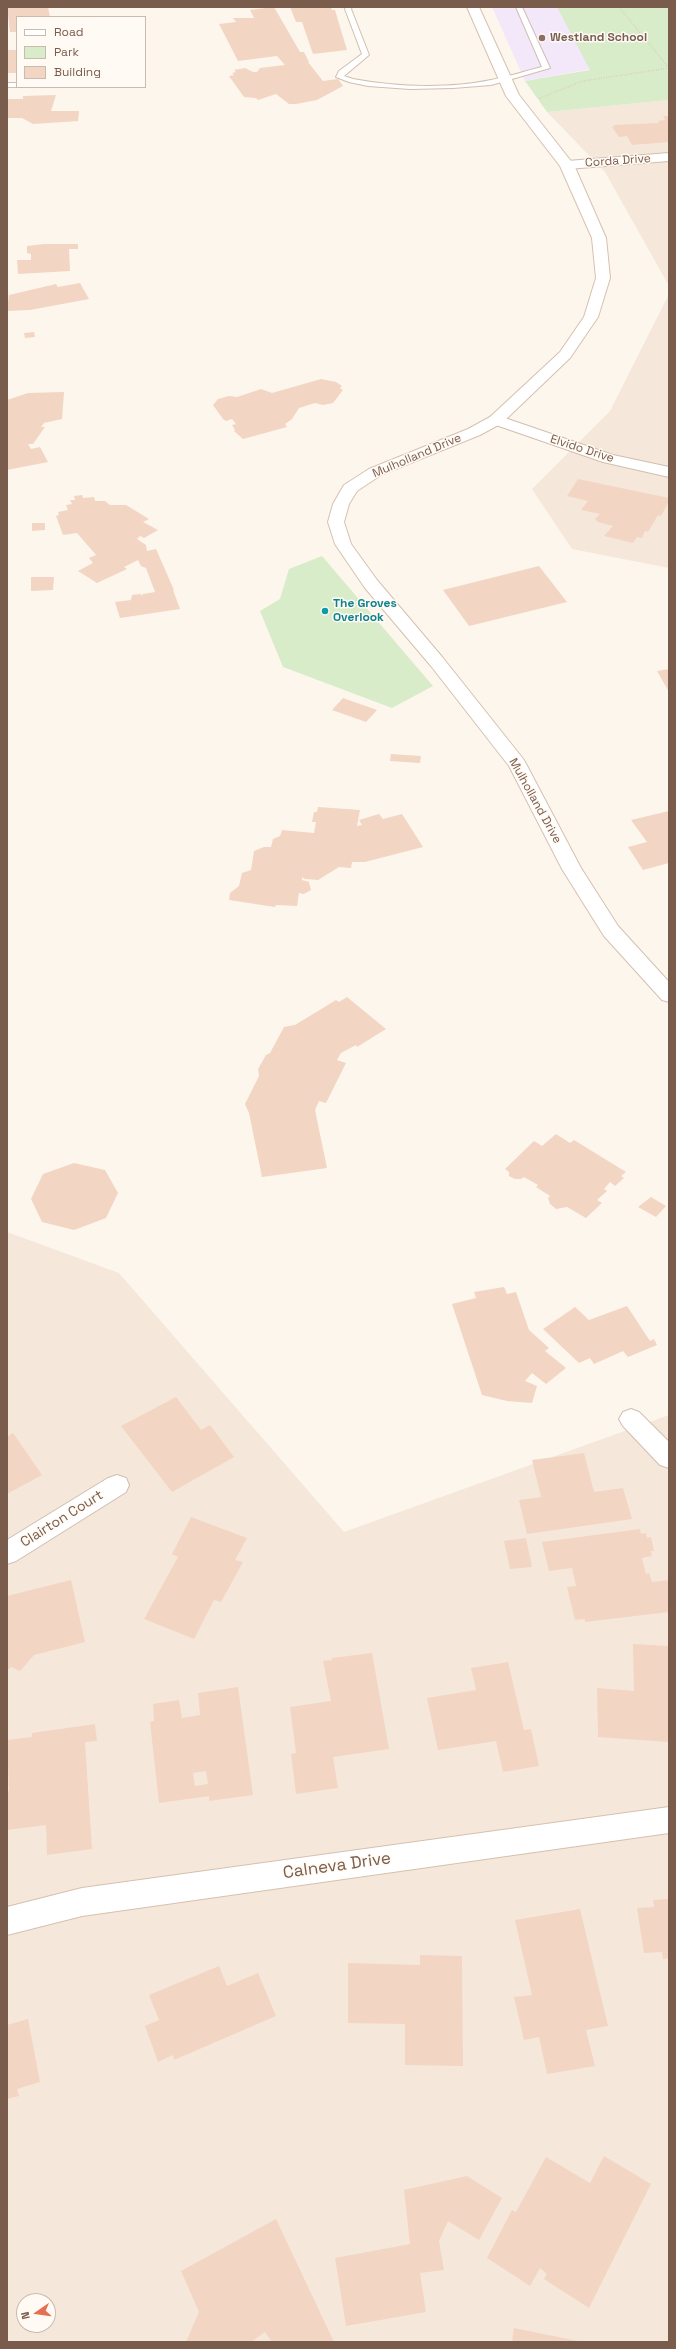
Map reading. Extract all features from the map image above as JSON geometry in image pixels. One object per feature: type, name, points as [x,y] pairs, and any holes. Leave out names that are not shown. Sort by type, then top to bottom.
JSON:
[{"type":"main road","name":"Mulholland Drive","points":[[474,7],[506,78],[512,96],[567,165],[599,238],[603,278],[591,318],[565,355],[496,420],[474,432],[375,472],[350,488],[340,504],[336,522],[343,544],[371,584],[437,662],[517,764],[572,869],[611,931],[669,995]]},
{"type":"main road","name":"Corda Drive","points":[[567,165],[669,158]]},
{"type":"main road","name":"Elvido Drive","points":[[496,420],[609,460],[669,472]]},
{"type":"main road","points":[[631,1418],[669,1458]]},
{"type":"main road","name":"Clairton Court","points":[[7,1553],[117,1485]]},
{"type":"main road","name":"Calneva Drive","points":[[7,1921],[82,1902],[669,1820]]},
{"type":"lane","points":[[349,7],[348,9],[366,55],[342,73],[340,77],[356,84],[380,86],[483,84],[546,68],[519,7]]},
{"type":"path","points":[[619,7],[668,68]]},
{"type":"path","points":[[521,108],[583,81],[668,68]]},
{"type":"shaded area","name":"Westland School","points":[[492,7],[561,7],[597,68],[525,81]]},
{"type":"shaded area","points":[[669,100],[669,286],[605,172],[547,112]]},
{"type":"shaded area","points":[[669,294],[669,568],[572,549],[532,489],[610,411]]},
{"type":"shaded area","points":[[7,1232],[119,1273],[344,1532],[669,1415],[669,2342],[7,2342]]},
{"type":"green space","points":[[557,7],[669,7],[669,100],[547,112],[525,81],[590,70]]},
{"type":"green space","points":[[322,556],[433,686],[392,708],[283,667],[260,611],[280,599],[289,569]]},
{"type":"building","points":[[7,7],[48,7],[50,16],[16,16],[16,32],[10,32]]},
{"type":"building","points":[[274,7],[300,52],[304,52],[308,62],[323,81],[338,79],[343,86],[317,100],[296,104],[289,104],[276,94],[258,100],[256,98],[244,97],[229,76],[234,75],[232,73],[236,72],[234,70],[245,68],[253,72],[257,72],[260,68],[285,65],[277,56],[238,61],[219,24],[236,22],[233,18],[254,18],[250,10]]},
{"type":"building","points":[[290,7],[331,7],[332,10],[335,10],[347,50],[313,54],[302,22],[296,22]]},
{"type":"building","points":[[7,50],[16,50],[16,73],[7,73]]},
{"type":"building","points":[[56,95],[51,111],[79,111],[78,121],[33,124],[22,118],[7,118],[7,99],[23,99],[23,96]]},
{"type":"building","points":[[663,116],[669,116],[669,142],[632,145],[627,136],[619,137],[612,127],[614,127],[613,125],[659,123],[658,121],[665,120]]},
{"type":"building","points":[[44,244],[78,244],[78,249],[69,249],[70,271],[18,274],[17,260],[31,260],[31,254],[27,253],[27,246]]},
{"type":"building","points":[[80,283],[89,299],[30,310],[7,311],[9,295],[56,284],[58,287]]},
{"type":"building","points":[[34,332],[35,337],[25,338],[24,333]]},
{"type":"building","points":[[321,379],[336,382],[342,386],[340,388],[343,390],[333,403],[323,405],[315,403],[299,408],[292,419],[285,424],[287,427],[243,439],[234,431],[235,430],[232,425],[236,424],[232,419],[226,421],[223,419],[213,405],[218,399],[229,396],[237,397],[261,389],[272,393]]},
{"type":"building","points":[[64,392],[62,419],[44,423],[41,427],[45,427],[33,444],[28,444],[31,449],[40,447],[48,462],[7,470],[7,400],[28,393]]},
{"type":"building","points":[[578,479],[669,498],[669,501],[661,516],[658,515],[648,532],[645,531],[642,538],[637,537],[633,543],[604,536],[613,526],[598,522],[595,519],[600,514],[581,510],[588,501],[567,496]]},
{"type":"building","points":[[82,495],[83,498],[94,497],[95,501],[105,501],[110,505],[126,505],[149,519],[143,522],[158,530],[144,538],[140,536],[137,539],[146,545],[147,551],[156,549],[174,590],[180,609],[120,618],[115,602],[131,600],[132,595],[141,594],[142,596],[143,594],[155,592],[146,568],[141,566],[138,560],[124,567],[127,569],[97,583],[78,571],[93,563],[89,558],[96,555],[77,533],[63,535],[56,516],[59,515],[58,512],[68,510],[66,505],[72,504],[70,500],[75,500],[74,496]]},
{"type":"building","points":[[32,523],[45,523],[45,530],[32,531]]},
{"type":"building","points":[[539,566],[567,602],[469,626],[443,590]]},
{"type":"building","points":[[31,577],[54,577],[53,590],[31,591]]},
{"type":"building","points":[[669,669],[669,692],[657,671]]},
{"type":"building","points":[[343,698],[377,710],[366,722],[332,710]]},
{"type":"building","points":[[391,754],[421,756],[420,763],[390,761]]},
{"type":"building","points":[[318,807],[360,810],[357,826],[362,825],[359,820],[379,814],[383,819],[402,814],[423,847],[365,862],[352,862],[351,868],[339,867],[318,880],[305,879],[302,877],[302,880],[309,882],[311,890],[304,894],[299,893],[297,906],[276,905],[275,907],[229,900],[230,893],[239,886],[242,873],[251,870],[254,851],[264,847],[271,847],[273,839],[280,836],[282,830],[314,833],[316,822],[312,822],[314,812],[317,812]]},
{"type":"building","points":[[669,811],[669,863],[643,870],[628,847],[647,842],[631,820]]},
{"type":"building","points":[[347,997],[386,1029],[357,1047],[356,1045],[341,1053],[337,1060],[346,1063],[326,1103],[319,1101],[315,1110],[327,1168],[262,1177],[249,1113],[245,1104],[259,1076],[258,1069],[266,1055],[270,1053],[284,1027],[295,1025],[336,1000],[339,1002]]},
{"type":"building","points":[[556,1134],[570,1143],[574,1140],[626,1172],[621,1176],[624,1178],[615,1186],[610,1182],[604,1189],[607,1191],[597,1200],[602,1203],[586,1218],[567,1207],[556,1209],[550,1204],[548,1198],[550,1196],[536,1187],[538,1185],[524,1177],[521,1179],[515,1179],[509,1176],[509,1172],[505,1169],[534,1141],[542,1146]]},
{"type":"building","points":[[74,1163],[105,1170],[118,1193],[106,1218],[74,1230],[42,1222],[31,1199],[43,1174]]},
{"type":"building","points":[[651,1197],[666,1206],[656,1217],[638,1207]]},
{"type":"building","points":[[504,1287],[507,1294],[516,1292],[529,1330],[549,1348],[545,1351],[566,1368],[546,1384],[532,1373],[525,1381],[537,1386],[532,1403],[507,1401],[482,1395],[452,1304],[476,1298],[474,1292]]},
{"type":"building","points":[[627,1306],[650,1341],[654,1339],[657,1345],[628,1357],[623,1351],[594,1364],[590,1358],[579,1363],[543,1329],[575,1307],[589,1320]]},
{"type":"building","points":[[176,1397],[201,1430],[210,1425],[234,1457],[172,1492],[121,1426]]},
{"type":"building","points":[[13,1433],[42,1475],[7,1494],[7,1437]]},
{"type":"building","points":[[584,1453],[594,1492],[623,1488],[632,1519],[527,1534],[519,1500],[541,1497],[532,1460]]},
{"type":"building","points":[[191,1517],[247,1538],[235,1560],[243,1562],[221,1602],[214,1600],[194,1639],[144,1619],[178,1557],[172,1554]]},
{"type":"building","points":[[640,1529],[641,1534],[646,1533],[647,1538],[651,1537],[654,1551],[651,1551],[652,1556],[642,1558],[646,1574],[649,1573],[652,1582],[669,1580],[669,1612],[585,1622],[585,1619],[575,1620],[567,1587],[576,1586],[572,1568],[549,1571],[542,1542]]},
{"type":"building","points":[[526,1538],[532,1567],[510,1569],[504,1541]]},
{"type":"building","points":[[71,1580],[85,1642],[34,1655],[20,1671],[11,1667],[7,1671],[7,1596]]},
{"type":"building","points":[[633,1644],[669,1646],[669,1742],[598,1737],[597,1688],[634,1691]]},
{"type":"building","points":[[372,1653],[389,1749],[333,1757],[338,1788],[296,1794],[291,1754],[296,1753],[290,1707],[331,1701],[323,1661],[332,1660],[332,1658]]},
{"type":"building","points":[[508,1662],[524,1730],[531,1729],[539,1766],[503,1772],[496,1741],[438,1750],[427,1698],[476,1690],[471,1668]]},
{"type":"building","points":[[238,1687],[253,1795],[209,1801],[209,1796],[159,1803],[150,1722],[154,1721],[153,1704],[179,1700],[182,1718],[200,1715],[198,1693]],"holes":[[[206,1771],[208,1784],[195,1786],[193,1773]]]},
{"type":"building","points":[[95,1724],[97,1741],[85,1742],[92,1849],[47,1855],[46,1825],[7,1830],[7,1791],[9,1791],[7,1740],[32,1737],[32,1733]]},
{"type":"building","points":[[669,1899],[669,1958],[663,1959],[662,1952],[644,1953],[637,1908],[654,1907],[653,1900]]},
{"type":"building","points":[[580,1909],[608,2026],[586,2030],[595,2066],[547,2074],[539,2037],[524,2040],[514,1997],[532,1995],[515,1920]]},
{"type":"building","points":[[420,1955],[462,1956],[463,2066],[405,2065],[405,2024],[348,2023],[348,1963],[420,1965]]},
{"type":"building","points":[[219,1966],[227,1986],[258,1973],[276,2016],[174,2060],[173,2055],[158,2062],[145,2026],[159,2020],[149,1995]]},
{"type":"building","points":[[28,2019],[40,2082],[17,2089],[19,2096],[7,2099],[7,2025]]},
{"type":"building","points":[[604,2156],[651,2184],[589,2308],[544,2279],[547,2274],[540,2268],[530,2286],[487,2258],[512,2210],[516,2212],[546,2157],[590,2183]]},
{"type":"building","points":[[467,2176],[502,2198],[479,2240],[448,2221],[439,2241],[444,2270],[420,2273],[426,2312],[346,2326],[335,2258],[410,2244],[404,2190]]},
{"type":"building","points":[[276,2219],[334,2342],[272,2342],[265,2332],[251,2342],[186,2342],[199,2312],[181,2271]]},
{"type":"building","points":[[514,2328],[578,2341],[578,2342],[512,2342]]},
{"type":"place","name":"Westland School","points":[[542,38]]},
{"type":"place","name":"The Groves Overlook","points":[[325,611]]}]
